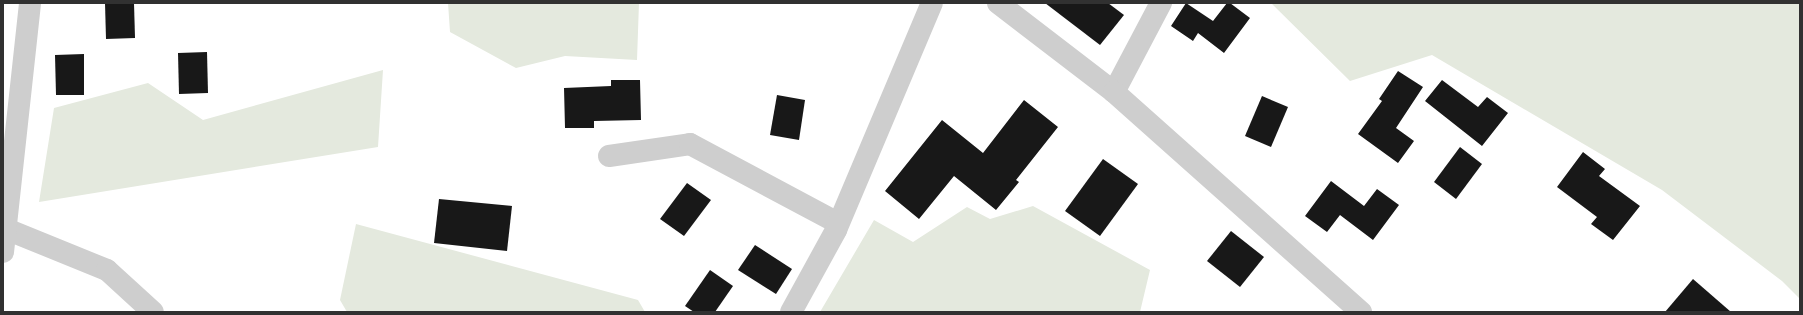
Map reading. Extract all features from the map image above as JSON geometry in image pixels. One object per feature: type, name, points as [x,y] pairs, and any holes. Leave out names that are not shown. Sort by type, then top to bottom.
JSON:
[{"type":"street","points":[[3,252],[30,3]]},
{"type":"street","points":[[791,312],[838,223],[932,3]]},
{"type":"street","points":[[998,3],[1114,92],[1361,312]]},
{"type":"street","points":[[1114,92],[1161,3]]},
{"type":"street","points":[[609,156],[690,144],[838,223]]},
{"type":"street","points":[[6,228],[107,270],[153,312]]},
{"type":"shaded area","points":[[448,3],[639,3],[637,60],[565,56],[516,68],[450,32]]},
{"type":"shaded area","points":[[1271,3],[1800,3],[1800,299],[1782,281],[1662,190],[1432,55],[1350,81]]},
{"type":"shaded area","points":[[383,70],[378,147],[39,202],[54,108],[148,83],[203,120]]},
{"type":"shaded area","points":[[1033,206],[1150,270],[1140,312],[820,312],[874,220],[913,242],[967,207],[990,219]]},
{"type":"shaded area","points":[[356,224],[638,300],[645,312],[347,312],[340,300]]},
{"type":"building","points":[[105,3],[134,3],[135,38],[106,39]]},
{"type":"building","points":[[1045,3],[1108,3],[1124,15],[1100,45]]},
{"type":"building","points":[[1186,3],[1213,21],[1227,3],[1230,3],[1250,18],[1224,53],[1198,33],[1193,41],[1171,26]]},
{"type":"building","points":[[207,52],[208,93],[179,94],[178,53]]},
{"type":"building","points":[[84,54],[84,95],[56,95],[55,55]]},
{"type":"building","points":[[1398,71],[1423,87],[1396,128],[1414,141],[1398,163],[1358,134],[1382,101],[1379,99]]},
{"type":"building","points":[[611,80],[640,80],[641,120],[594,121],[594,128],[565,128],[564,88],[611,86]]},
{"type":"building","points":[[1442,80],[1478,107],[1487,97],[1508,113],[1482,146],[1425,101]]},
{"type":"building","points":[[777,95],[805,100],[799,140],[770,135]]},
{"type":"building","points":[[1262,96],[1288,107],[1271,147],[1245,136]]},
{"type":"building","points":[[1024,100],[1058,127],[1016,180],[1019,182],[996,210],[954,176],[919,219],[885,191],[942,120],[983,153]]},
{"type":"building","points":[[1460,147],[1482,164],[1456,199],[1434,182]]},
{"type":"building","points":[[1583,152],[1605,169],[1599,176],[1640,206],[1613,240],[1591,224],[1597,217],[1557,187]]},
{"type":"building","points":[[1103,159],[1138,184],[1100,236],[1065,211]]},
{"type":"building","points":[[1331,181],[1364,206],[1377,189],[1399,205],[1373,240],[1340,215],[1327,232],[1305,216]]},
{"type":"building","points":[[687,183],[711,200],[684,236],[660,219]]},
{"type":"building","points":[[439,199],[512,206],[507,251],[434,243]]},
{"type":"building","points":[[1231,231],[1264,257],[1240,287],[1207,261]]},
{"type":"building","points":[[755,245],[792,269],[776,294],[738,270]]},
{"type":"building","points":[[710,270],[733,286],[715,312],[694,312],[685,306]]},
{"type":"building","points":[[1693,279],[1731,312],[1665,312]]}]
